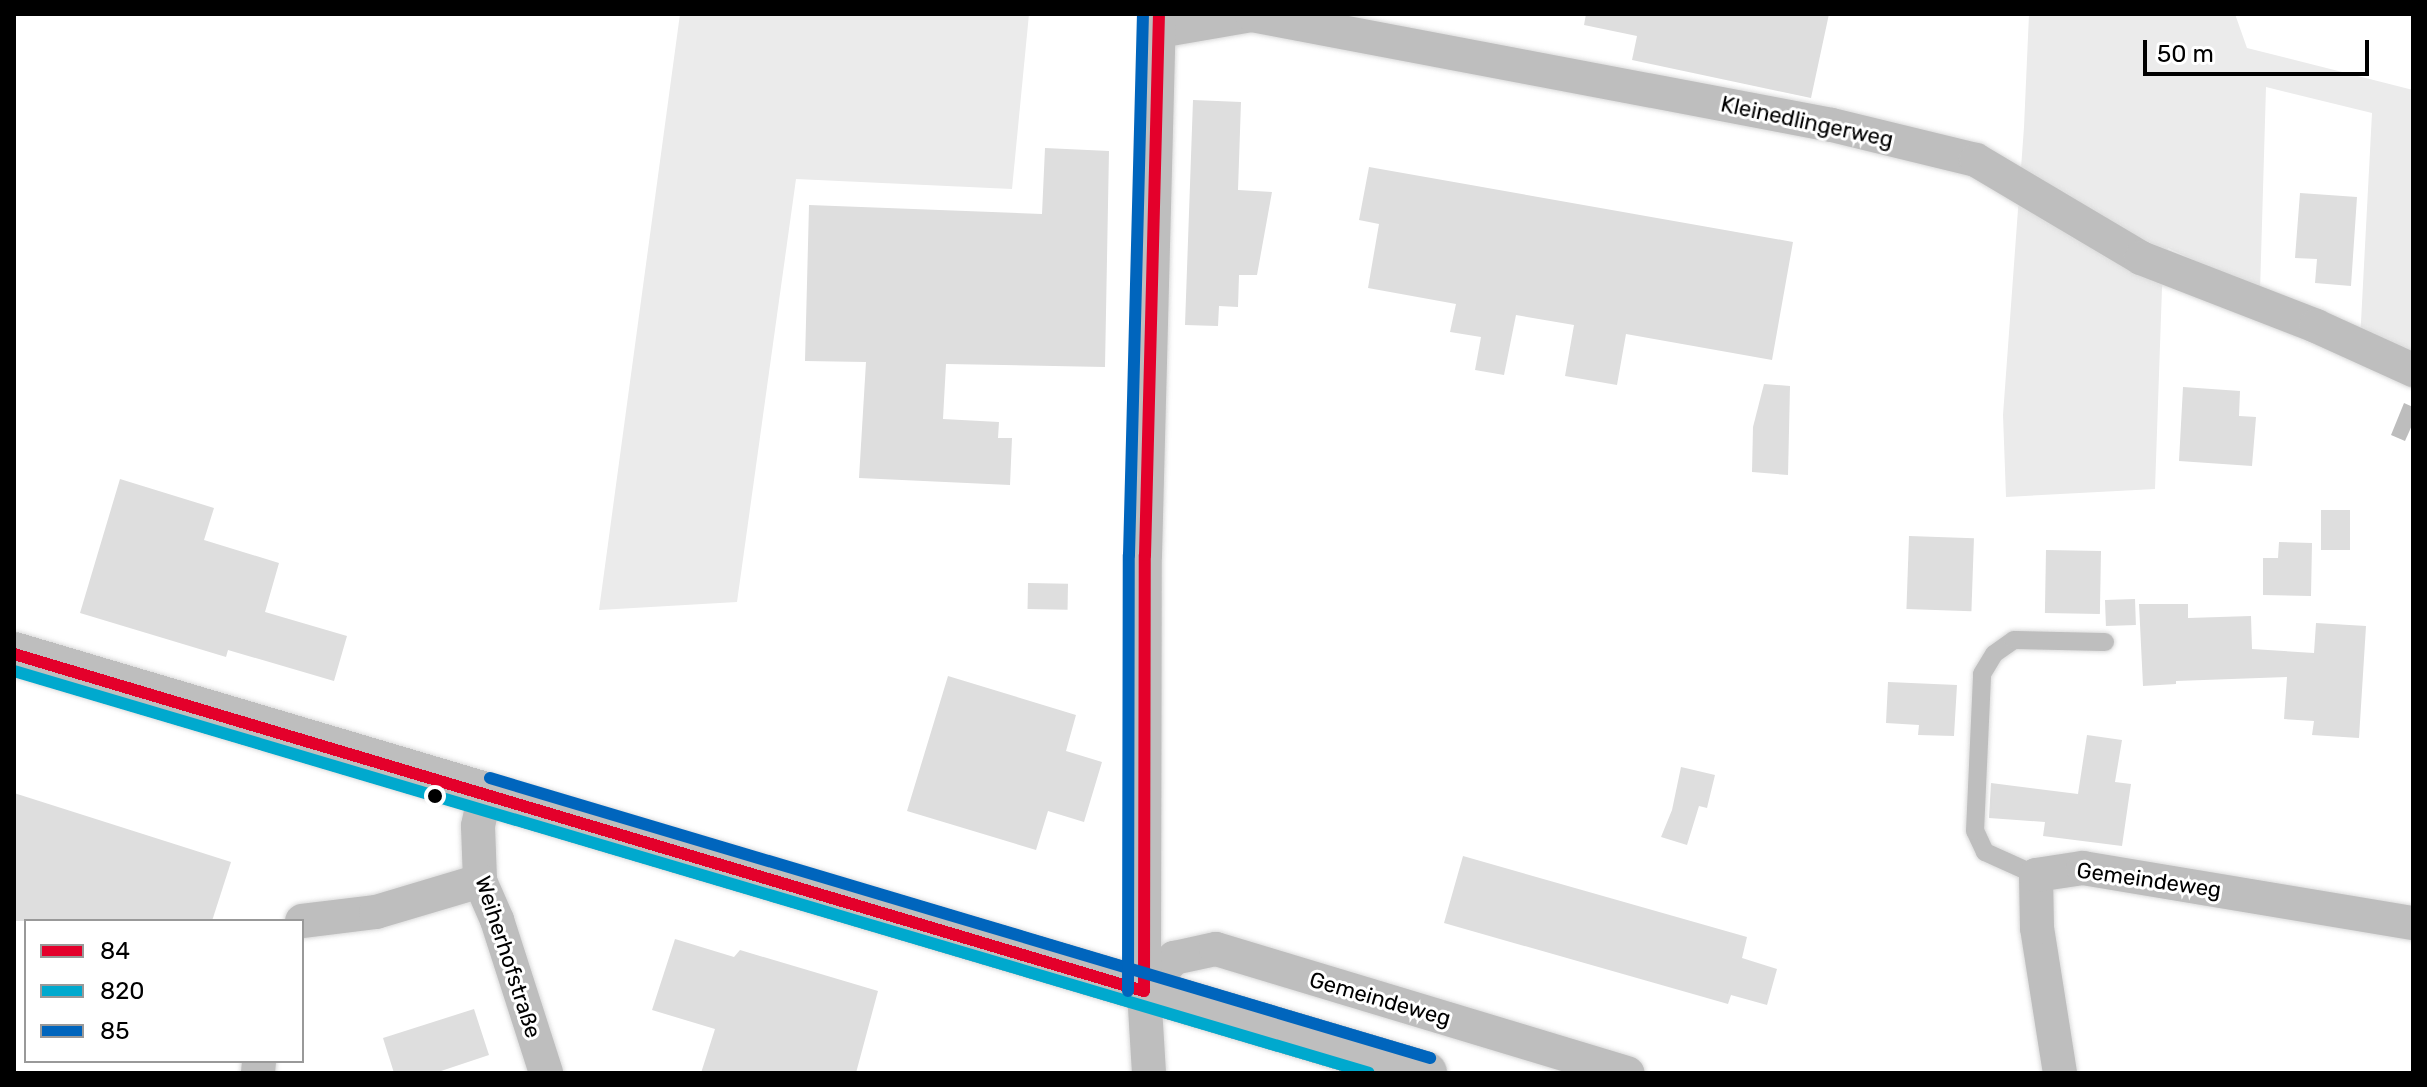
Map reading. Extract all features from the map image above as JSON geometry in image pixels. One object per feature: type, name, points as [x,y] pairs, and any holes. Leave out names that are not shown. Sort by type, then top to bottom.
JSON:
[{"type":"main road","points":[[14,654],[1425,1073]]},
{"type":"street","name":"Kleinedlingerweg","points":[[1159,23],[1252,15],[1832,125],[1976,160],[2141,258],[2316,326],[2413,370]]},
{"type":"street","points":[[1149,1073],[1144,991],[1145,555],[1159,23]]},
{"type":"street","name":"Weiherhofstraße","points":[[485,793],[478,826],[480,881],[497,920],[546,1073]]},
{"type":"street","name":"Gemeindeweg","points":[[2036,875],[2083,868],[2413,923]]},
{"type":"street","points":[[2036,875],[2037,928],[2060,1073]]},
{"type":"street","points":[[304,921],[376,912],[480,881]]},
{"type":"street","name":"Gemeindeweg","points":[[1144,991],[1174,958],[1216,949],[1628,1073]]},
{"type":"lane","points":[[2036,875],[1985,852],[1975,831],[1982,674],[1994,654],[2014,640],[2105,642]]},
{"type":"shaded area","points":[[680,14],[1029,14],[1012,189],[796,179],[737,602],[599,610]]},
{"type":"shaded area","points":[[2029,14],[2235,14],[2247,48],[2413,90],[2413,351],[2360,341],[2372,113],[2266,87],[2260,292],[2168,248],[2162,288],[2155,489],[2006,497],[2003,415]]},
{"type":"shaded area","points":[[2404,403],[2413,407],[2413,423],[2405,441],[2391,435]]},
{"type":"building","points":[[1586,14],[1829,14],[1811,98],[1632,60],[1637,36],[1584,25]]},
{"type":"building","points":[[1193,100],[1241,102],[1238,190],[1272,192],[1257,275],[1239,275],[1238,307],[1219,306],[1218,326],[1185,325]]},
{"type":"building","points":[[1045,148],[1109,151],[1105,367],[946,364],[943,419],[999,422],[998,438],[1012,438],[1010,485],[859,478],[866,362],[805,361],[809,205],[1042,214]]},
{"type":"building","points":[[1369,167],[1793,242],[1772,360],[1626,334],[1617,385],[1565,376],[1574,325],[1516,315],[1504,375],[1475,370],[1481,337],[1450,332],[1456,304],[1368,288],[1379,224],[1359,220]]},
{"type":"building","points":[[2300,193],[2357,197],[2351,286],[2315,283],[2317,259],[2295,258]]},
{"type":"building","points":[[1764,384],[1790,386],[1788,475],[1752,472],[1753,427]]},
{"type":"building","points":[[2183,387],[2240,391],[2239,416],[2256,417],[2252,466],[2179,461]]},
{"type":"building","points":[[120,479],[214,508],[204,540],[279,563],[265,612],[347,636],[334,681],[228,650],[226,657],[80,613]]},
{"type":"building","points":[[2321,510],[2350,510],[2350,550],[2321,550]]},
{"type":"building","points":[[1909,536],[1974,538],[1971,611],[1906,609]]},
{"type":"building","points":[[2279,542],[2312,543],[2311,596],[2263,595],[2263,558],[2278,558]]},
{"type":"building","points":[[2046,550],[2101,551],[2100,614],[2045,613]]},
{"type":"building","points":[[1028,583],[1068,584],[1068,610],[1028,609]]},
{"type":"building","points":[[2135,599],[2136,625],[2106,626],[2105,600]]},
{"type":"building","points":[[2139,604],[2188,604],[2188,618],[2251,616],[2252,649],[2314,653],[2316,623],[2366,626],[2359,738],[2312,735],[2314,721],[2284,719],[2287,677],[2176,681],[2176,684],[2143,686]]},
{"type":"building","points":[[948,676],[1076,715],[1066,751],[1102,762],[1084,822],[1048,811],[1036,850],[907,811]]},
{"type":"building","points":[[1888,682],[1957,685],[1954,736],[1918,735],[1919,725],[1886,723]]},
{"type":"building","points":[[2087,735],[2122,740],[2115,782],[2131,784],[2122,846],[2043,836],[2045,822],[1989,818],[1991,783],[2078,794]]},
{"type":"building","points":[[1681,767],[1715,775],[1707,808],[1699,806],[1687,845],[1661,837],[1672,810]]},
{"type":"building","points":[[14,793],[231,862],[213,919],[14,921]]},
{"type":"building","points":[[1463,856],[1747,937],[1742,958],[1777,969],[1767,1005],[1731,995],[1728,1004],[1444,923]]},
{"type":"building","points":[[675,939],[734,957],[740,950],[878,991],[856,1073],[701,1073],[715,1029],[652,1010]]},
{"type":"building","points":[[474,1009],[489,1055],[435,1073],[394,1073],[383,1038]]},
{"type":"transit line","name":"85","points":[[1128,991],[1129,555],[1143,14]]},
{"type":"transit line","name":"84","points":[[1144,991],[1145,555],[1159,14]]},
{"type":"transit line","name":"84","points":[[14,654],[1144,991]]},
{"type":"transit line","name":"820","points":[[14,671],[1369,1073]]},
{"type":"transit line","name":"85","points":[[490,778],[1430,1058]]}]
